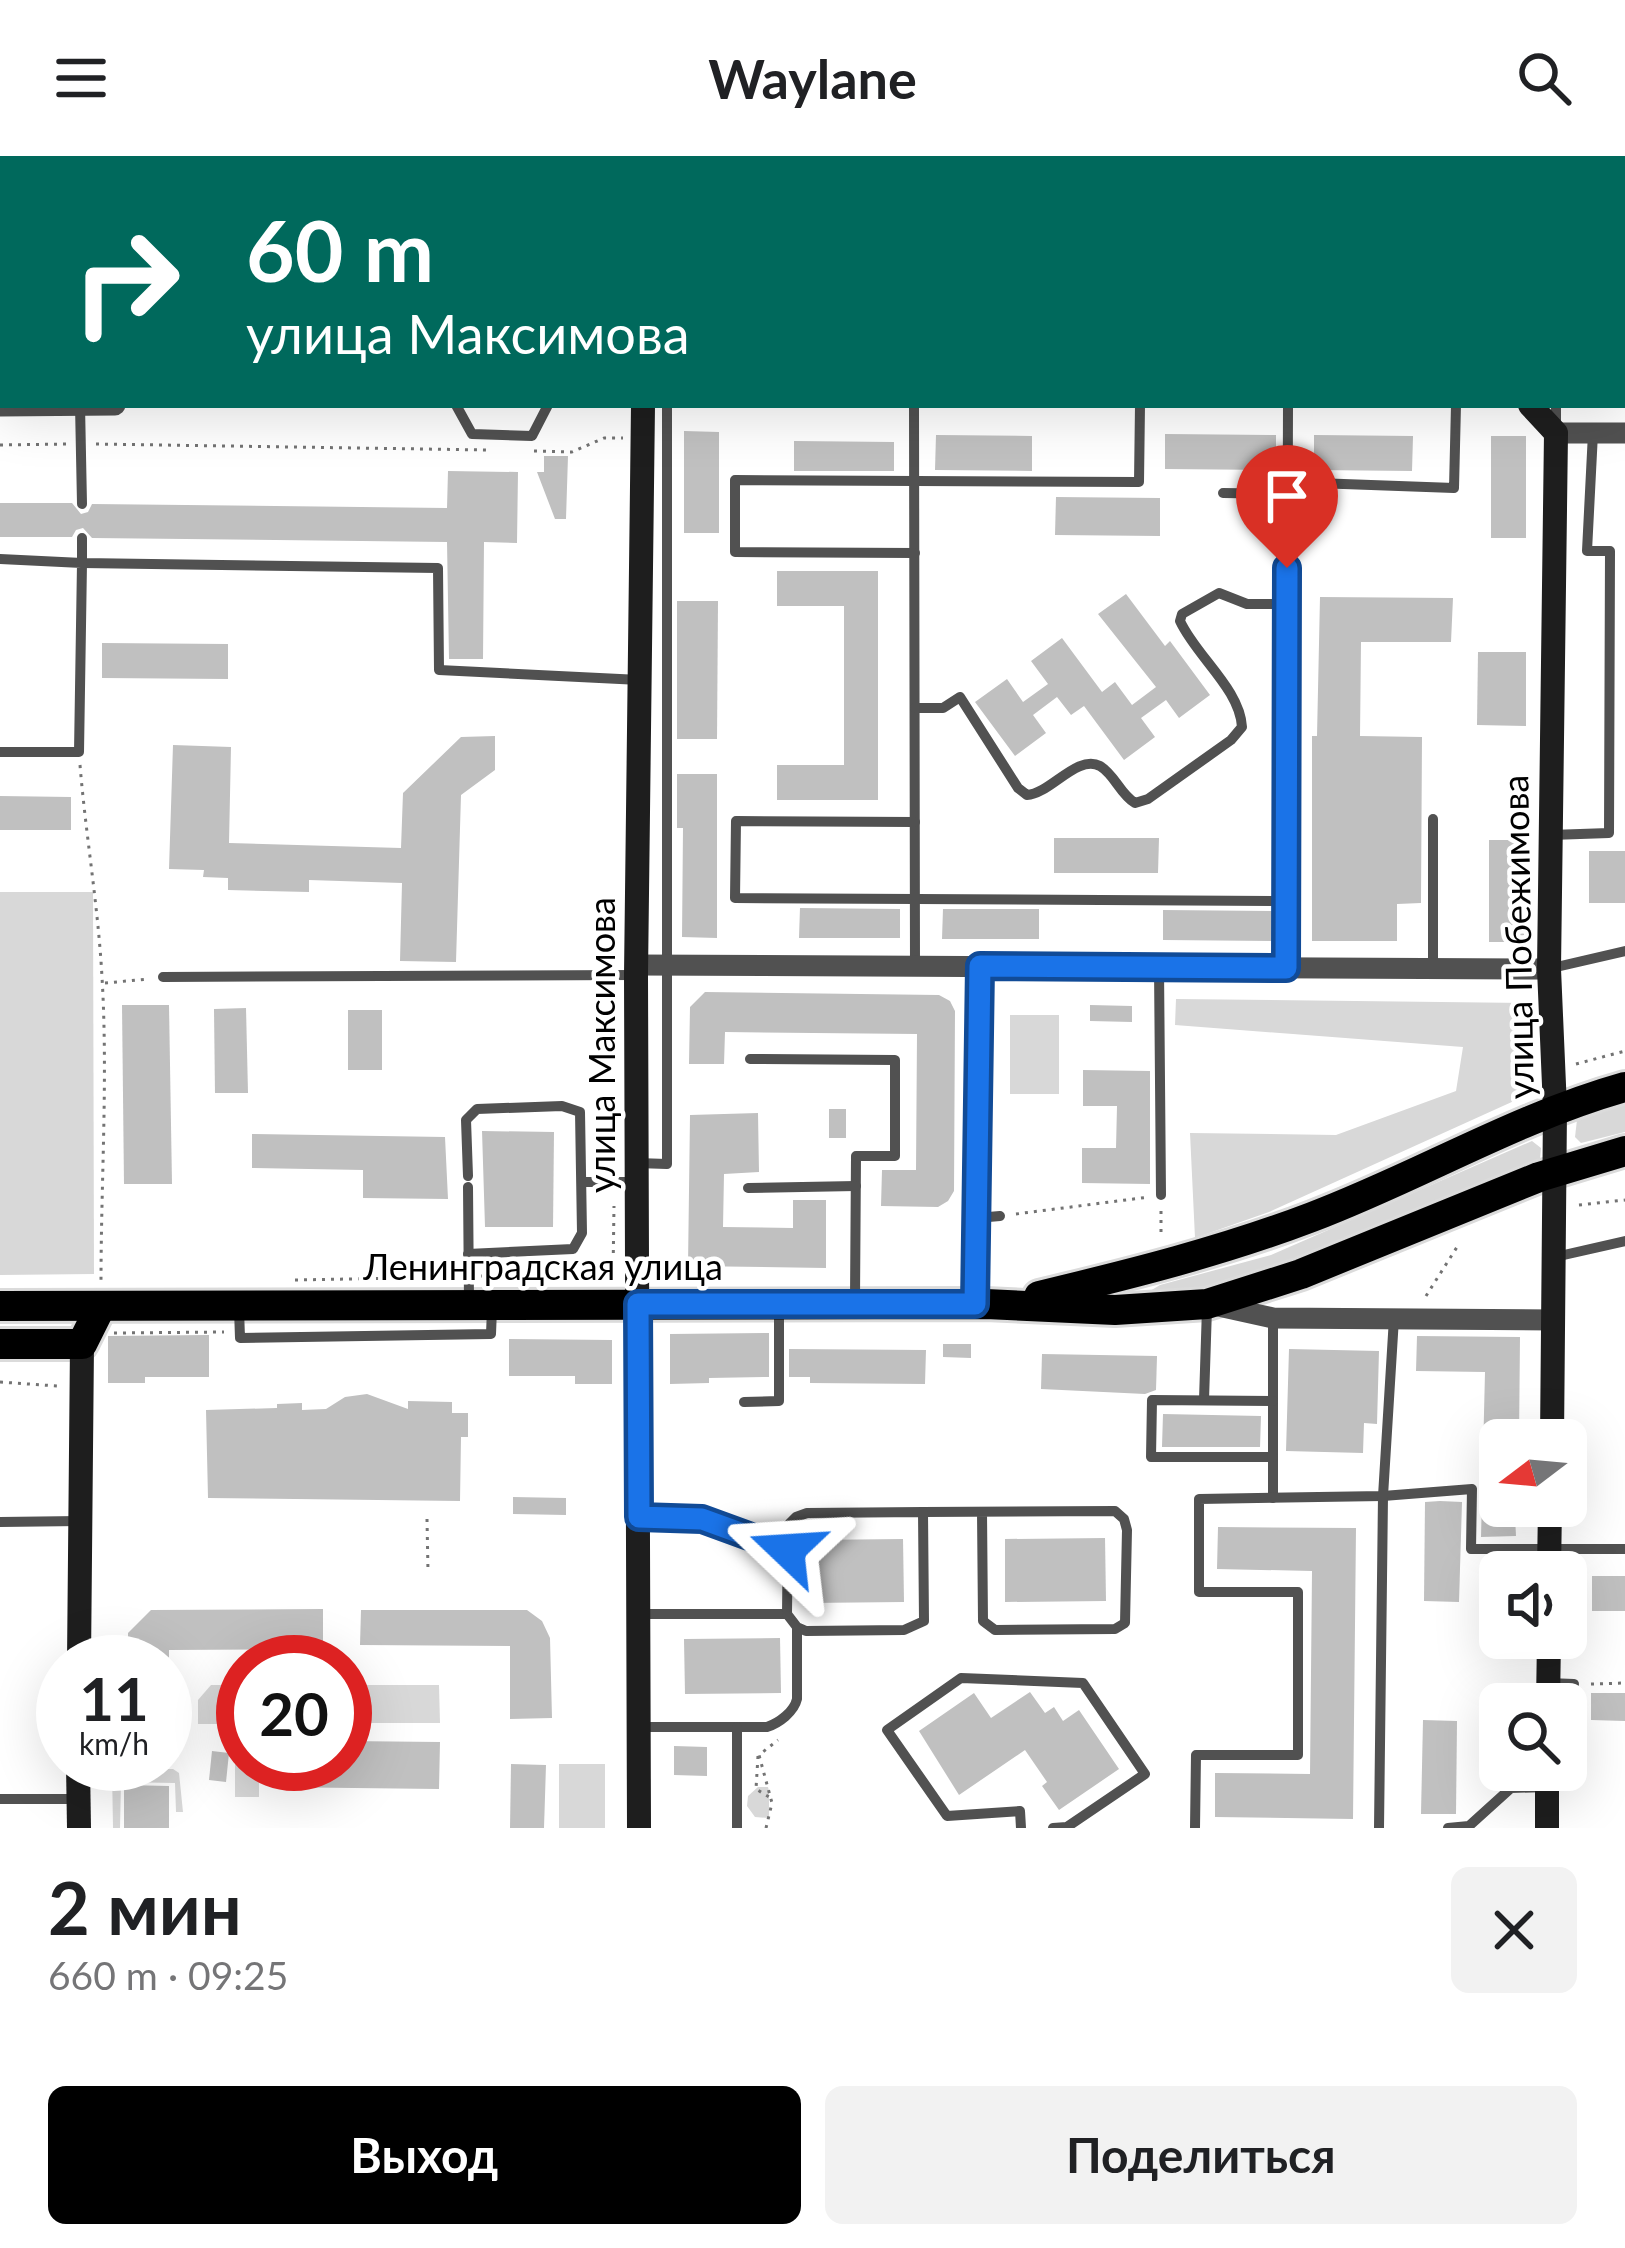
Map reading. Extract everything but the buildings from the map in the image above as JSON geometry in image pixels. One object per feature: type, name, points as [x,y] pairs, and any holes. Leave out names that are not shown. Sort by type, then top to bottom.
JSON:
[{"type":"main road","points":[[1533,408],[1556,433]]},
{"type":"main road","name":"улица Максимова","points":[[633,413],[640,680],[630,1176],[638,1304],[639,1828]]},
{"type":"main road","name":"улица Побежимова","points":[[1552,1419],[1555,1108],[1549,969],[1556,433]]},
{"type":"main road","name":"Ленинградская улица","points":[[981,1304],[1036,1297],[1234,1244],[1316,1216],[1555,1108],[1625,1087]]},
{"type":"main road","name":"Ленинградская улица","points":[[0,1306],[239,1306],[477,1295],[779,1306],[981,1304],[1115,1310],[1207,1304],[1301,1274],[1555,1172],[1625,1151]]},
{"type":"main road","points":[[79,1635],[82,1344],[101,1306]]},
{"type":"main road","points":[[0,1343],[82,1344]]},
{"type":"main road","points":[[79,1791],[79,1828]]},
{"type":"main road","points":[[1547,1791],[1547,1828]]},
{"type":"street","points":[[1556,433],[1625,433]]},
{"type":"street","points":[[636,970],[667,965],[1549,969]]},
{"type":"street","name":"Ленинградская улица","points":[[1207,1304],[1273,1318],[1554,1320]]},
{"type":"lane","points":[[80,408],[82,504]]},
{"type":"lane","points":[[458,408],[472,434],[532,436],[546,408]]},
{"type":"lane","points":[[582,1182],[630,1176],[667,1163],[668,408]]},
{"type":"lane","points":[[914,408],[915,966]]},
{"type":"lane","points":[[915,553],[735,552],[735,479],[1139,482],[1140,408]]},
{"type":"lane","points":[[1286,968],[1288,408]]},
{"type":"lane","points":[[1223,494],[1288,488],[1454,488],[1456,408]]},
{"type":"lane","points":[[1556,408],[1556,433]]},
{"type":"lane","points":[[1551,835],[1609,833],[1610,551],[1587,551],[1593,433]]},
{"type":"lane","points":[[0,752],[79,752],[82,538]]},
{"type":"lane","points":[[0,560],[438,568],[439,670],[640,680]]},
{"type":"lane","points":[[915,708],[943,708],[960,697],[1027,795],[1040,794],[1091,764],[1104,770],[1127,800],[1144,801],[1242,728],[1239,709],[1186,635],[1182,614],[1219,592],[1246,604],[1287,604]]},
{"type":"lane","points":[[1432,819],[1433,968]]},
{"type":"lane","points":[[915,822],[736,821],[735,898],[1286,901]]},
{"type":"lane","points":[[1549,969],[1625,951]]},
{"type":"lane","points":[[980,966],[977,1218],[981,1304]]},
{"type":"lane","points":[[1159,967],[1161,1195]]},
{"type":"lane","points":[[163,977],[636,970]]},
{"type":"lane","points":[[750,1059],[895,1060],[895,1156],[856,1156],[855,1306]]},
{"type":"lane","points":[[468,1254],[573,1249],[581,1233],[580,1112],[562,1106],[477,1109],[466,1120],[468,1254],[477,1295]]},
{"type":"lane","points":[[748,1187],[856,1186]]},
{"type":"lane","points":[[977,1218],[1000,1216]]},
{"type":"lane","points":[[1555,1257],[1625,1241]]},
{"type":"lane","points":[[1204,1400],[1207,1304]]},
{"type":"lane","points":[[744,1402],[779,1401],[779,1306]]},
{"type":"lane","points":[[1273,1318],[1274,1498]]},
{"type":"lane","points":[[1378,1828],[1383,1496],[1403,1318]]},
{"type":"lane","points":[[1273,1401],[1152,1400],[1151,1457],[1274,1457]]},
{"type":"lane","points":[[1196,1828],[1196,1755],[1298,1755],[1298,1592],[1199,1592],[1199,1499],[1383,1496],[1472,1489],[1472,1550],[1479,1551]]},
{"type":"lane","points":[[923,1512],[924,1621],[920,1626],[910,1630],[797,1628],[787,1614],[788,1525],[801,1514],[923,1512],[1114,1511],[1127,1530],[1125,1623],[1115,1629],[986,1627],[982,1512]]},
{"type":"lane","points":[[639,1517],[702,1519],[787,1550]]},
{"type":"lane","points":[[0,1522],[80,1521]]},
{"type":"lane","points":[[1587,1556],[1625,1549]]},
{"type":"lane","points":[[639,1615],[787,1614]]},
{"type":"lane","points":[[639,1727],[766,1727],[778,1722],[796,1702],[797,1628]]},
{"type":"lane","points":[[1022,1828],[1020,1811],[947,1816],[887,1730],[961,1678],[1083,1683],[1145,1774],[1067,1827],[1053,1828]]},
{"type":"lane","points":[[737,1727],[737,1828]]},
{"type":"lane","points":[[1448,1828],[1469,1826],[1508,1791]]},
{"type":"lane","points":[[0,1799],[79,1799]]},
{"type":"path","points":[[623,438],[633,413]]},
{"type":"path","points":[[527,451],[572,452],[604,438]]},
{"type":"path","points":[[0,445],[505,451]]},
{"type":"path","points":[[79,752],[103,984],[101,1306]]},
{"type":"path","points":[[103,984],[163,977]]},
{"type":"path","points":[[1576,1064],[1625,1051]]},
{"type":"path","points":[[284,1280],[477,1295],[613,1274],[630,1176]]},
{"type":"path","points":[[1000,1216],[1161,1195],[1161,1247]]},
{"type":"path","points":[[1579,1205],[1625,1200]]},
{"type":"path","points":[[1403,1318],[1457,1247]]},
{"type":"path","points":[[0,1382],[82,1387]]},
{"type":"path","points":[[428,1519],[428,1571]]},
{"type":"path","points":[[1587,1687],[1625,1684]]},
{"type":"path","points":[[771,1797],[757,1792],[755,1764],[778,1740],[778,1722]]},
{"type":"path","points":[[759,1755],[771,1797],[766,1828]]},
{"type":"shaded area","points":[[0,892],[93,892],[94,1274],[0,1275]]},
{"type":"shaded area","points":[[1176,999],[1530,1003],[1525,1096],[1269,1212],[1195,1238],[1190,1133],[1336,1135],[1456,1091],[1463,1047],[1175,1025]]},
{"type":"shaded area","points":[[1010,1015],[1059,1015],[1059,1094],[1010,1094]]},
{"type":"shaded area","points":[[1625,1104],[1625,1132],[1581,1143],[1575,1137],[1577,1120]]},
{"type":"shaded area","points":[[1532,1141],[1541,1148],[1540,1160],[1362,1236],[1216,1288],[1176,1296],[1151,1295],[1160,1285],[1271,1255]]},
{"type":"shaded area","points":[[216,1685],[216,1724],[198,1724],[198,1700]]},
{"type":"shaded area","points":[[372,1685],[439,1685],[440,1723],[372,1723]]},
{"type":"shaded area","points":[[559,1764],[605,1764],[605,1828],[559,1828]]},
{"type":"shaded area","points":[[758,1787],[768,1787],[769,1818],[755,1817],[747,1806],[748,1796]]},
{"type":"shaded area","points":[[112,1791],[121,1791],[120,1828],[113,1828]]},
{"type":"shaded area","points":[[175,1791],[181,1791],[183,1812],[176,1812]]},
{"type":"shaded area","points":[[235,1791],[259,1791],[259,1797],[235,1797]]},
{"type":"route","points":[[787,1550],[702,1519],[639,1517],[638,1304],[975,1304],[980,966],[1286,968],[1287,568]]}]
